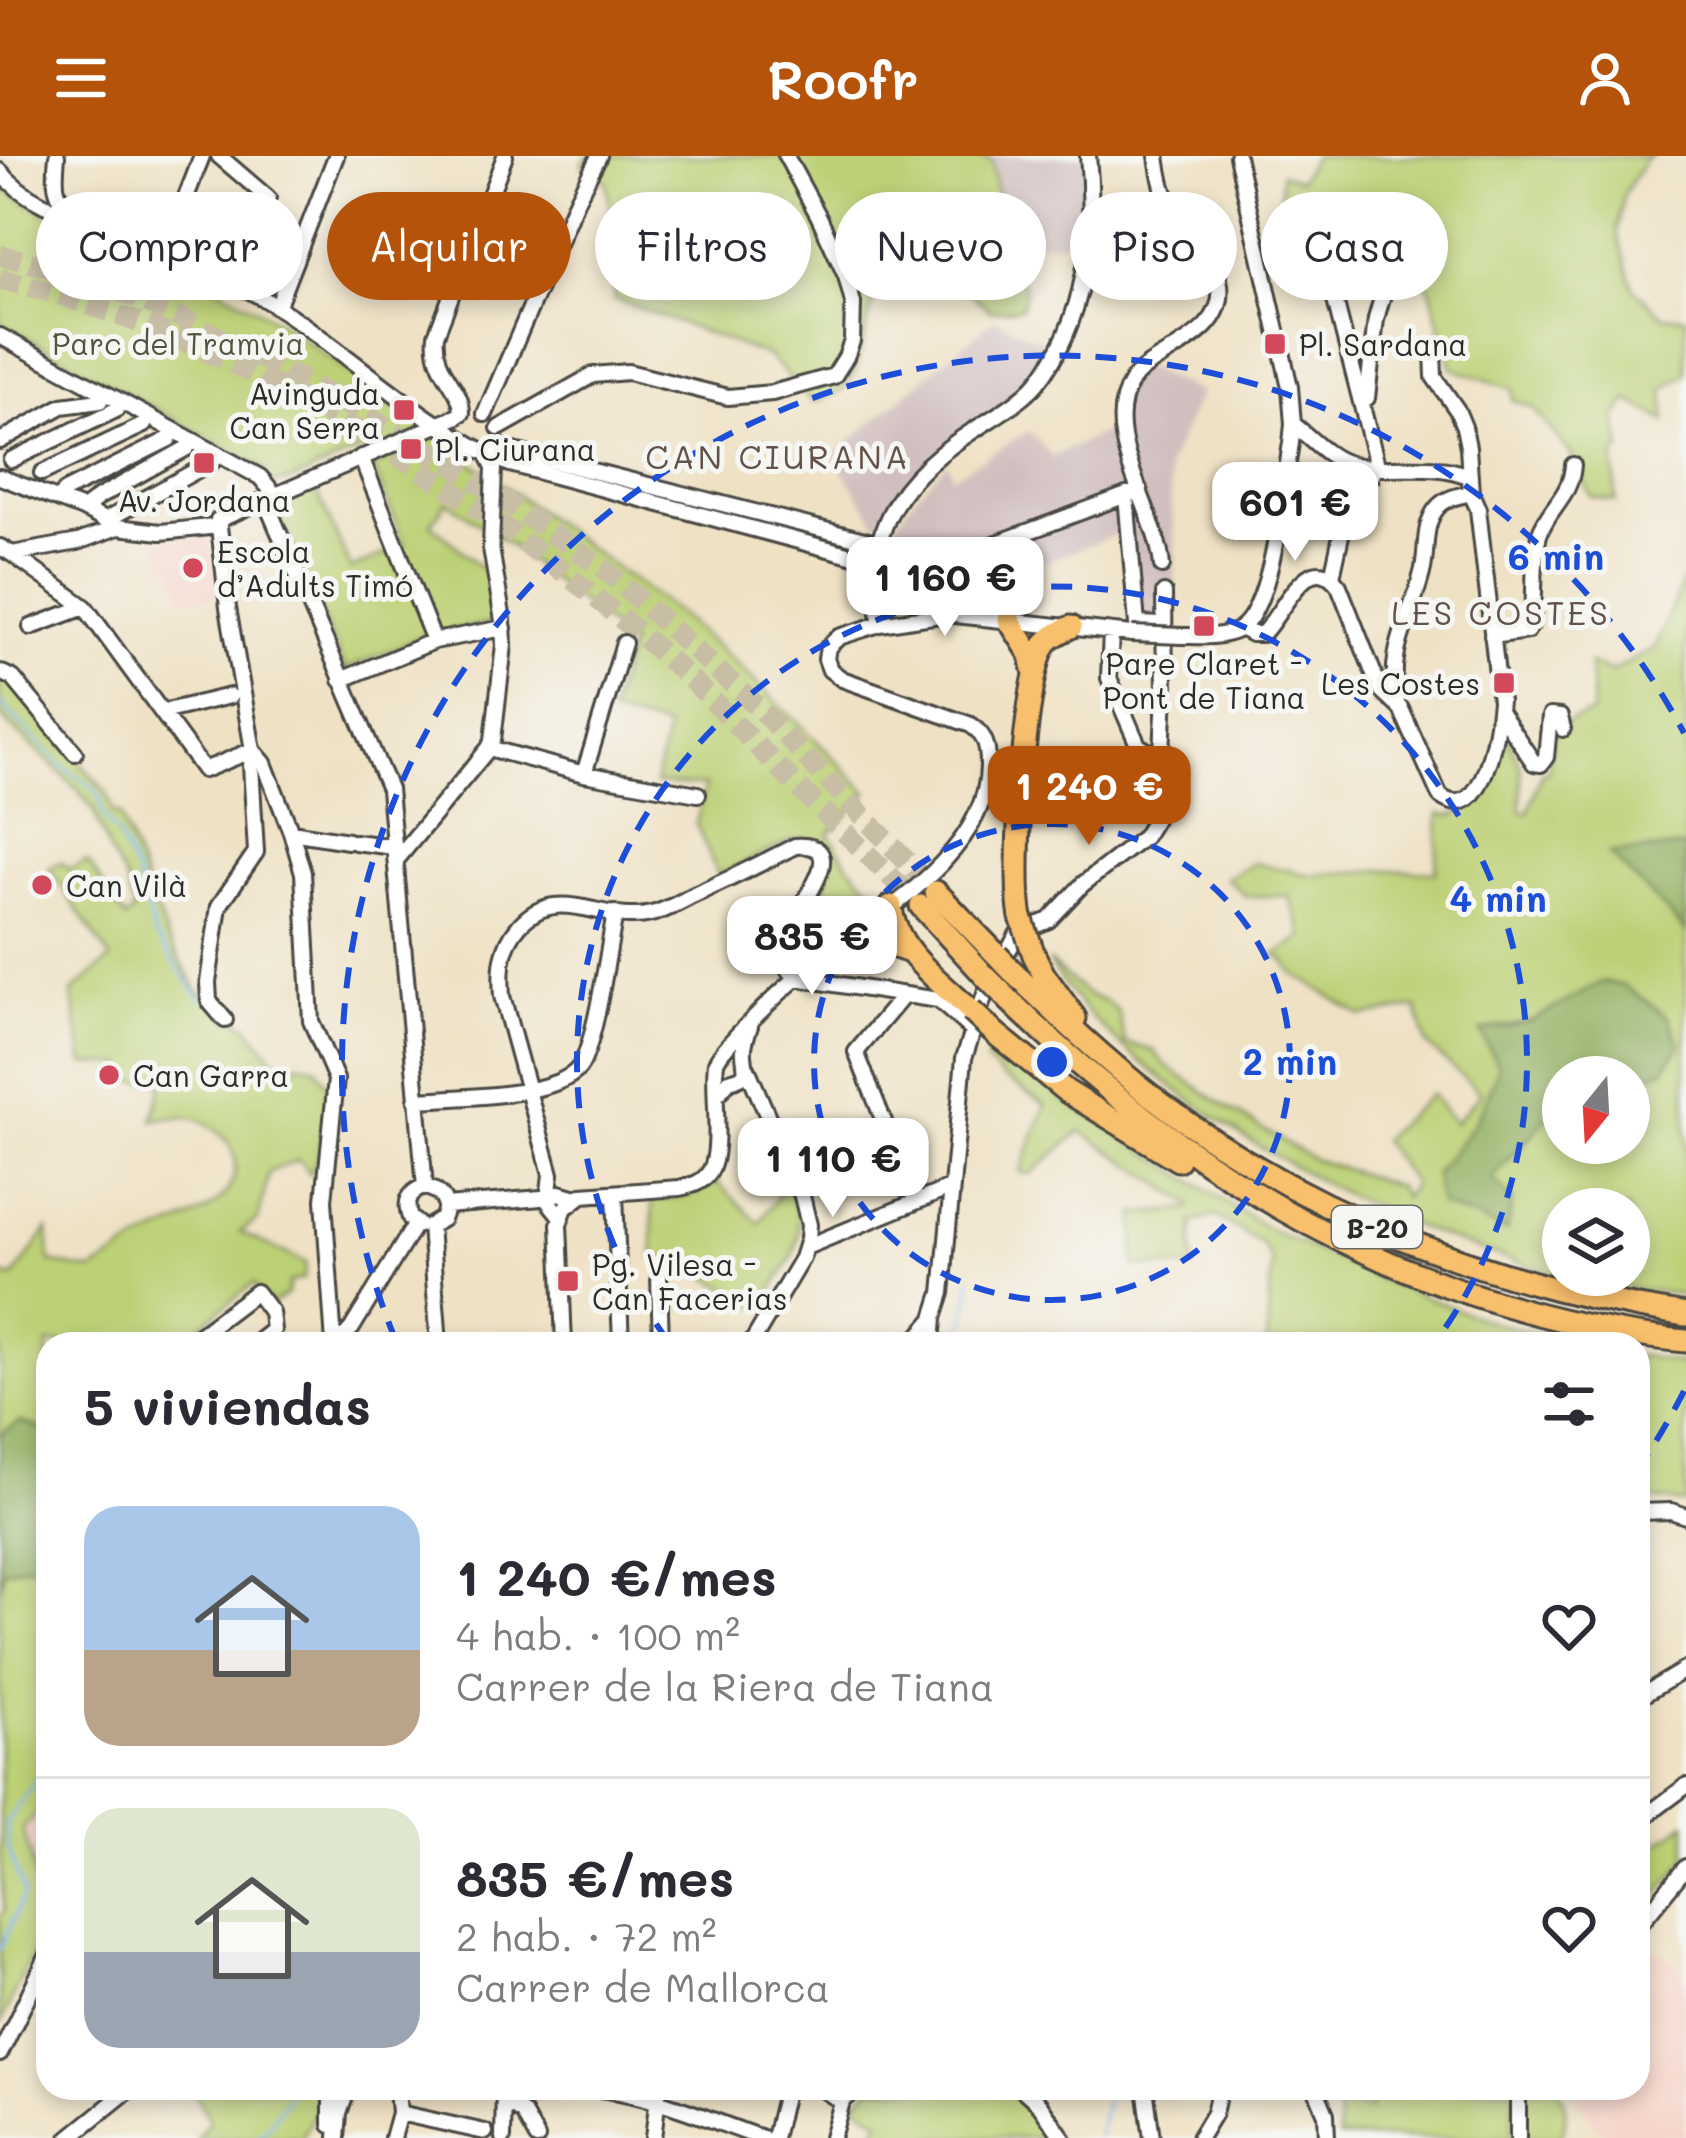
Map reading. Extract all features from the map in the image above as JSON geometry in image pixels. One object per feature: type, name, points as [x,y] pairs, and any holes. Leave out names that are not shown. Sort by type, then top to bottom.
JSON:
[{"type":"highway","points":[[1009,620],[1031,655],[1035,674]]},
{"type":"highway","points":[[1071,627],[1047,642],[1035,674],[1017,836],[1017,897],[1044,975],[1104,1057]]},
{"type":"highway","name":"B-20","points":[[1617,1332],[1464,1292],[1373,1256],[1230,1180],[1082,1070],[986,977],[928,899],[997,955],[1151,1096],[1219,1144],[1303,1193],[1358,1220],[1503,1275],[1686,1315]]},
{"type":"highway","name":"B-20","points":[[891,906],[893,927],[903,944],[972,1020],[1116,1123],[1215,1180],[1270,1203]]},
{"type":"highway","points":[[843,944],[885,942],[914,955]]},
{"type":"highway","name":"B-20","points":[[1650,1337],[1682,1342]]},
{"type":"street","points":[[56,192],[58,156]]},
{"type":"street","points":[[188,192],[202,156]]},
{"type":"street","points":[[219,156],[261,192]]},
{"type":"street","points":[[277,308],[336,156]]},
{"type":"street","points":[[458,434],[460,398],[439,365],[436,335],[505,156]]},
{"type":"street","points":[[485,413],[599,156]]},
{"type":"street","points":[[395,853],[489,748],[504,628],[490,548],[491,448],[499,428],[593,376],[628,372],[728,397],[772,393],[833,376],[846,357],[852,341],[853,303],[846,276],[786,156]]},
{"type":"street","points":[[880,624],[880,544],[916,473],[1034,387],[1062,347],[1086,260],[1088,156]]},
{"type":"street","points":[[1157,156],[1168,201],[1216,270],[1221,291],[1211,318],[1181,347],[1133,378],[1127,390],[1121,430],[1133,492],[1137,624],[1164,626]]},
{"type":"street","points":[[758,1332],[806,1247],[809,1226],[802,1196],[756,1087],[716,1060],[796,978],[949,856],[976,819],[987,790],[988,747],[979,731],[851,684],[835,675],[827,665],[826,653],[839,637],[880,624],[946,614],[1182,636],[1241,628],[1256,611],[1267,583],[1293,424],[1287,372],[1237,156]]},
{"type":"street","points":[[0,171],[34,200],[47,198],[55,189]]},
{"type":"street","points":[[263,300],[469,445],[510,451],[880,544],[989,593],[1009,620]]},
{"type":"street","points":[[1332,577],[1348,503],[1375,468],[1366,413],[1336,300]]},
{"type":"street","points":[[1366,413],[1381,300]]},
{"type":"street","points":[[0,336],[260,478],[270,498],[388,789],[425,1187]]},
{"type":"street","points":[[0,346],[270,498]]},
{"type":"street","points":[[1433,350],[1434,377],[1464,427],[1470,485],[1478,509],[1499,711],[1483,782],[1468,797],[1448,802],[1440,796],[1397,703],[1394,675],[1402,629],[1422,576],[1430,518],[1441,504],[1470,485]]},
{"type":"street","points":[[0,441],[62,406],[100,401]]},
{"type":"street","points":[[11,460],[116,410]]},
{"type":"street","points":[[226,1020],[209,1001],[219,906],[256,852],[253,750],[218,520],[460,414],[485,413],[499,428]]},
{"type":"street","points":[[41,473],[143,424]]},
{"type":"street","points":[[1293,424],[1344,463],[1447,469],[1470,485]]},
{"type":"street","points":[[59,499],[65,491],[170,439]]},
{"type":"street","points":[[83,509],[187,448]]},
{"type":"street","points":[[491,448],[524,468],[877,562]]},
{"type":"street","points":[[361,457],[434,641]]},
{"type":"street","points":[[6,551],[79,542],[212,462]]},
{"type":"street","points":[[1492,636],[1527,631],[1531,625],[1540,534],[1568,489],[1574,465]]},
{"type":"street","points":[[0,477],[112,524],[161,532],[219,526]]},
{"type":"street","points":[[944,570],[964,555],[1133,492]]},
{"type":"street","points":[[1133,492],[1159,540],[1162,566]]},
{"type":"street","points":[[6,551],[85,608],[204,770],[253,750]]},
{"type":"street","points":[[1241,628],[1262,634],[1304,578],[1317,573],[1332,577],[1382,691],[1397,703]]},
{"type":"street","points":[[933,1332],[942,1293],[964,1058],[972,1020],[1018,933],[1049,920],[1083,884],[1152,827],[1160,791],[1165,694],[1164,593]]},
{"type":"street","points":[[31,627],[85,608]]},
{"type":"street","points":[[341,680],[434,641],[504,628]]},
{"type":"street","points":[[1111,632],[1108,678],[1138,745],[1161,760]]},
{"type":"street","points":[[584,774],[624,643]]},
{"type":"street","points":[[0,672],[13,678],[75,753]]},
{"type":"street","points":[[1375,676],[1388,682],[1394,675]]},
{"type":"street","points":[[162,712],[230,696]]},
{"type":"street","points":[[1499,711],[1534,763],[1541,764],[1546,757],[1550,716],[1560,717],[1563,729]]},
{"type":"street","points":[[489,748],[584,774],[698,794]]},
{"type":"street","points":[[253,750],[264,763],[303,873],[311,1021],[336,1079],[324,1200],[335,1332]]},
{"type":"street","points":[[291,832],[395,853]]},
{"type":"street","points":[[547,1197],[551,1174],[502,996],[502,956],[510,936],[527,916],[546,907],[565,904],[615,914],[654,914],[800,845],[816,851],[821,872],[781,937],[782,956],[796,978],[938,1000],[972,1020]]},
{"type":"street","points":[[416,1100],[527,1091],[569,1078],[589,1046],[615,914]]},
{"type":"street","points":[[904,994],[856,1052],[916,1201]]},
{"type":"street","points":[[547,1197],[568,1207],[615,1192],[679,1188],[702,1180],[715,1158],[715,1100],[735,1072],[752,1018]]},
{"type":"street","points":[[726,1050],[736,1050],[735,1072]]},
{"type":"street","points":[[348,1332],[423,1225],[442,1219],[443,1196],[425,1187],[407,1202],[410,1218],[423,1225]]},
{"type":"street","points":[[806,1247],[952,1187]]},
{"type":"street","points":[[446,1206],[560,1192],[568,1207],[563,1332]]},
{"type":"street","points":[[615,1192],[621,1332]]},
{"type":"street","points":[[423,1225],[437,1332]]},
{"type":"street","points":[[659,1276],[661,1332]]},
{"type":"street","points":[[203,1332],[256,1292],[271,1312],[270,1332]]},
{"type":"street","points":[[922,1332],[934,1318]]},
{"type":"street","points":[[1650,1512],[1686,1516]]},
{"type":"street","points":[[1650,1691],[1686,1669]]},
{"type":"street","points":[[1650,1813],[1686,1786]]},
{"type":"street","points":[[1650,1911],[1686,1867]]},
{"type":"street","points":[[0,2054],[36,1983]]},
{"type":"street","points":[[69,2138],[116,2100]]},
{"type":"street","points":[[332,2100],[334,2138]]},
{"type":"street","points":[[334,2138],[344,2100]]},
{"type":"street","points":[[392,2138],[398,2100]]},
{"type":"street","points":[[399,2113],[483,2135],[502,2100]]},
{"type":"street","points":[[502,2138],[505,2100]]},
{"type":"street","points":[[511,2100],[537,2138]]},
{"type":"street","points":[[653,2138],[657,2100]]},
{"type":"street","points":[[670,2100],[762,2138]]},
{"type":"street","points":[[773,2138],[783,2100]]},
{"type":"street","points":[[832,2138],[839,2100]]},
{"type":"street","points":[[1036,2100],[1063,2138]]},
{"type":"street","points":[[1147,2100],[1152,2138]]},
{"type":"street","points":[[1199,2138],[1217,2100]]},
{"type":"street","points":[[1321,2100],[1327,2138]]},
{"type":"street","points":[[1518,2100],[1518,2138]]},
{"type":"shaded area","points":[[981,156],[1094,156],[1096,192],[1070,192],[1070,241],[1046,243],[1046,192],[996,192],[992,163]]},
{"type":"shaded area","points":[[994,319],[1060,350],[1034,387],[948,447],[889,520],[876,522],[833,456]]},
{"type":"shaded area","points":[[1132,362],[1200,393],[1168,466],[1176,544],[1175,645],[1131,640],[1120,533],[991,583],[894,544],[898,520],[947,462],[953,476],[1029,431],[1052,457],[1112,429],[1115,386]]},
{"type":"shaded area","name":"Escola d’Adults Timó","points":[[202,536],[211,542],[219,595],[183,600],[157,541]]},
{"type":"shaded area","points":[[36,1817],[36,1870],[25,1831]]},
{"type":"shaded area","points":[[1650,1949],[1665,1955],[1686,1981],[1686,2138],[1610,2136],[1598,2130],[1579,2100],[1650,2100]]},
{"type":"green space","points":[[587,156],[981,156],[992,163],[996,192],[835,192],[835,300],[874,300],[854,374],[842,391],[813,402],[768,356],[617,300],[811,300],[811,192],[608,192],[606,181],[582,165]]},
{"type":"green space","points":[[1314,156],[1652,156],[1624,194],[1617,232],[1633,288],[1664,316],[1686,317],[1686,374],[1664,389],[1666,421],[1628,400],[1616,418],[1622,449],[1614,457],[1616,501],[1591,497],[1570,453],[1533,408],[1513,400],[1513,389],[1452,368],[1433,300],[1448,300],[1448,192],[1280,192],[1281,173],[1299,180]]},
{"type":"green space","name":"Parc del Tramvia","points":[[0,187],[36,208],[36,300],[241,300],[280,322],[672,609],[773,698],[868,793],[829,834],[849,865],[879,896],[851,918],[824,886],[828,857],[811,840],[790,841],[718,875],[696,824],[705,786],[655,784],[667,728],[609,714],[630,643],[509,544],[447,501],[431,524],[487,573],[497,622],[425,635],[345,670],[274,503],[315,487],[351,569],[405,545],[373,468],[386,461],[364,449],[273,484],[264,479],[264,469],[0,323]]},
{"type":"green space","points":[[978,300],[1023,300],[1021,308],[990,310]]},
{"type":"green space","points":[[1686,574],[1686,1295],[1650,1290],[1650,1188],[1542,1188],[1542,1269],[1457,1242],[1311,1176],[1219,1120],[1105,1031],[1048,961],[1086,994],[1119,1013],[1125,1043],[1153,1050],[1166,1066],[1313,1159],[1397,1186],[1404,1198],[1413,1183],[1381,1140],[1431,1094],[1454,1123],[1481,1093],[1426,1044],[1417,1008],[1361,1016],[1293,973],[1275,955],[1304,937],[1289,896],[1246,896],[1226,878],[1254,863],[1312,875],[1436,872],[1439,814],[1453,816],[1482,797],[1497,767],[1504,728],[1521,769],[1521,811],[1528,813],[1542,772],[1548,772],[1554,727],[1593,713],[1590,664],[1611,672],[1655,648]]},
{"type":"green space","points":[[0,675],[106,792],[114,814],[119,813],[167,938],[198,991],[248,1027],[276,1061],[315,1066],[329,1087],[319,1153],[310,1174],[298,1160],[269,1172],[258,1220],[240,1232],[306,1263],[304,1278],[289,1283],[287,1294],[271,1305],[253,1284],[192,1332],[36,1332],[36,1427],[20,1422],[0,1435],[0,1275],[13,1278],[48,1229],[50,1262],[93,1271],[210,1208],[226,1193],[235,1164],[229,1145],[206,1124],[182,1117],[153,1120],[163,1083],[125,1080],[124,1064],[84,1064],[72,992],[111,959],[49,868],[61,862],[70,869],[87,861],[126,919],[134,910],[93,809],[0,715]]},
{"type":"green space","points":[[1686,847],[1686,931],[1609,853]]},
{"type":"green space","points":[[1602,982],[1623,985],[1669,1017],[1680,1046],[1664,1069],[1650,1075],[1650,1056],[1542,1056],[1542,1123],[1492,1179],[1513,1201],[1506,1231],[1440,1205],[1435,1173],[1474,1123],[1498,1066],[1480,1031],[1531,1021]]},
{"type":"green space","points":[[994,1046],[1062,1098],[1268,1229],[1381,1280],[1494,1323],[1533,1332],[1267,1332],[1272,1262],[1263,1245],[1216,1216],[1193,1222],[1193,1268],[1135,1266],[1135,1214],[1190,1209],[1191,1204],[1081,1131],[1031,1174],[1020,1172],[1046,1105],[986,1061]]},
{"type":"green space","points":[[783,1177],[799,1232],[791,1259],[761,1308],[688,1266],[670,1267],[670,1259],[654,1259],[652,1200],[694,1194],[716,1181],[759,1223],[777,1197]]},
{"type":"green space","points":[[1650,1358],[1686,1365],[1686,1503],[1650,1499]]},
{"type":"green space","points":[[20,1422],[36,1427],[36,1563],[4,1570],[0,1589],[0,1435]]},
{"type":"green space","points":[[36,1563],[36,1815],[23,1828],[36,1880],[36,1946],[0,2025],[0,1916],[4,1912],[0,1589],[4,1570]]},
{"type":"green space","points":[[1686,1823],[1686,1859],[1650,1904],[1650,1850]]},
{"type":"green space","points":[[199,2100],[320,2100],[302,2138],[197,2138],[210,2120]]},
{"type":"green space","points":[[1022,2100],[1055,2138],[872,2138],[880,2120],[855,2103]]},
{"type":"green space","points":[[1368,2100],[1514,2100],[1512,2138],[1338,2138],[1338,2106],[1371,2109]]},
{"type":"green space","points":[[1522,2100],[1564,2100],[1561,2138],[1523,2138]]},
{"type":"waterway","points":[[0,703],[62,766],[99,794],[102,813],[136,873],[155,935],[201,1000]]},
{"type":"waterway","points":[[964,1332],[972,1277]]},
{"type":"waterway","points":[[0,1949],[24,1894],[7,1845],[6,1823],[36,1780]]},
{"type":"waterway","points":[[255,2138],[285,2100]]},
{"type":"waterway","points":[[1098,2138],[1106,2100]]},
{"type":"tunnel","points":[[0,255],[79,275],[148,302],[272,363],[447,461],[607,571],[757,706],[936,892]]},
{"type":"tunnel","points":[[0,279],[91,305],[182,340],[359,431],[443,485],[525,542],[674,664],[921,906]]},
{"type":"place","name":"Pl. Sardana","points":[[1275,344]]},
{"type":"place","name":"Avinguda Can Serra","points":[[404,410]]},
{"type":"place","name":"Pl. Ciurana","points":[[411,449]]},
{"type":"place","name":"Av. Jordana","points":[[204,463]]},
{"type":"place","name":"Escola d’Adults Timó","points":[[193,568]]},
{"type":"place","name":"Pare Claret - Pont de Tiana","points":[[1204,626]]},
{"type":"place","name":"Les Costes","points":[[1504,683]]},
{"type":"place","name":"Can Vilà","points":[[42,885]]},
{"type":"place","name":"Can Garra","points":[[109,1075]]},
{"type":"place","name":"Pg. Vilesa - Can Facerias","points":[[568,1281]]},
{"type":"district","name":"CAN CIURANA","points":[[778,455]]},
{"type":"district","name":"LES COSTES","points":[[1501,611]]}]
